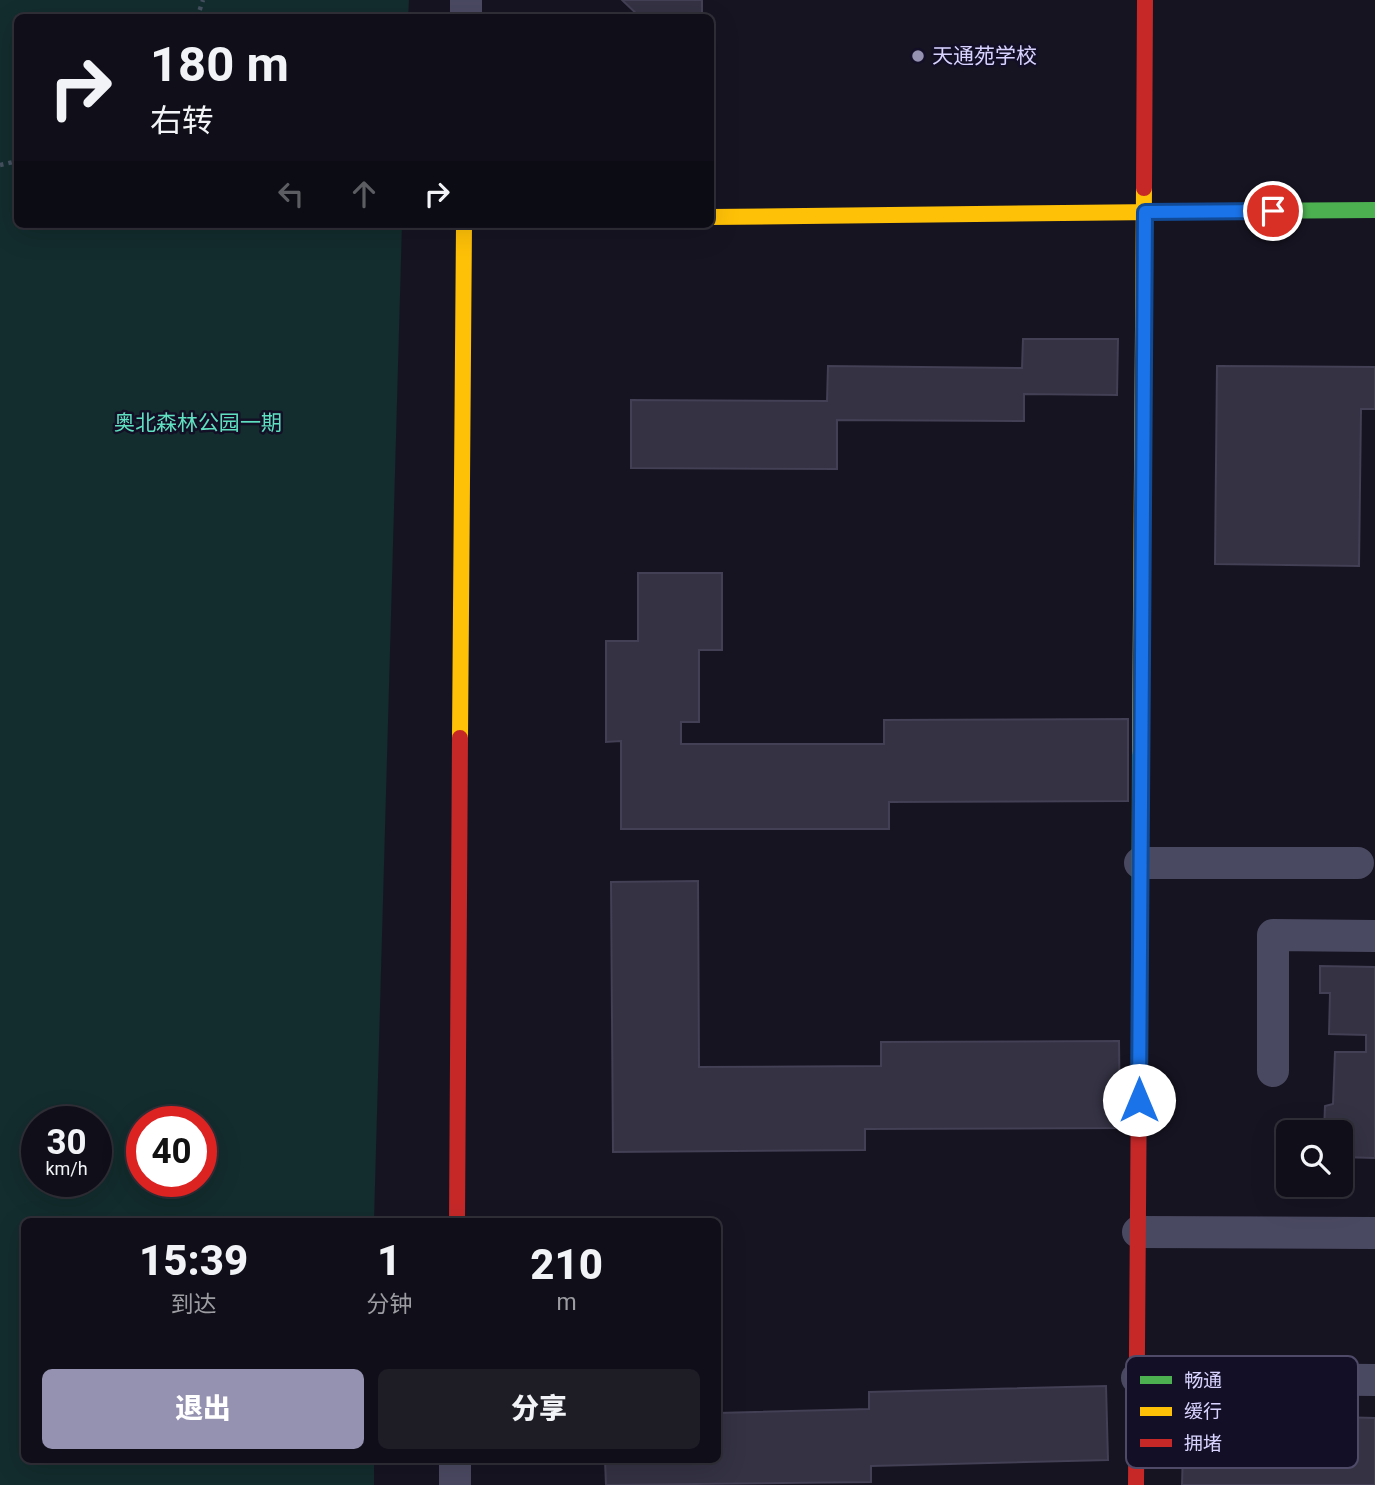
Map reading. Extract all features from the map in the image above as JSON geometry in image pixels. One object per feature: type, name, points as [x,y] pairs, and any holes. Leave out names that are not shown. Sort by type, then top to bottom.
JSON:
[{"type":"street","points":[[1137,1356],[1144,0]]},
{"type":"street","points":[[714,217],[1375,210]]},
{"type":"street","points":[[457,1218],[464,228]]},
{"type":"street","points":[[1140,863],[1358,863]]},
{"type":"street","points":[[1273,1072],[1273,935],[1375,936]]},
{"type":"street","points":[[1138,1232],[1375,1233]]},
{"type":"street","points":[[455,1463],[455,1485]]},
{"type":"green space","name":"奥北森林公园一期","points":[[0,0],[409,0],[408,14],[14,14],[14,228],[402,228],[374,1218],[21,1218],[21,1463],[374,1463],[374,1485],[0,1485]]},
{"type":"building","points":[[622,0],[702,0],[702,14],[637,14]]},
{"type":"building","points":[[1023,339],[1118,339],[1117,395],[1024,394],[1024,421],[837,420],[837,469],[631,468],[631,400],[827,401],[828,366],[1022,368]]},
{"type":"building","points":[[1217,366],[1375,367],[1375,409],[1361,409],[1359,566],[1215,564]]},
{"type":"building","points":[[638,573],[722,573],[722,650],[699,650],[699,722],[681,722],[681,744],[884,744],[884,720],[1128,719],[1128,801],[889,802],[889,829],[621,829],[621,741],[606,742],[606,641],[638,641]]},
{"type":"building","points":[[698,881],[699,1067],[881,1066],[881,1042],[1119,1041],[1120,1128],[865,1129],[865,1150],[613,1152],[611,882]]},
{"type":"building","points":[[1320,966],[1375,967],[1375,1158],[1353,1157],[1353,1120],[1324,1120],[1325,1106],[1333,1104],[1335,1052],[1366,1052],[1366,1035],[1329,1034],[1330,993],[1320,993]]},
{"type":"building","points":[[1106,1386],[1108,1460],[871,1466],[871,1482],[606,1485],[605,1463],[721,1463],[721,1413],[869,1409],[869,1392]]},
{"type":"building","points":[[1358,1418],[1375,1418],[1375,1485],[1182,1485],[1182,1468],[1358,1468]]},
{"type":"traffic: fast","points":[[1251,211],[1375,210]]},
{"type":"traffic: fast","points":[[1139,1072],[1140,751]]},
{"type":"traffic: slow","points":[[1140,751],[1144,188]]},
{"type":"traffic: slow","points":[[714,217],[1251,211]]},
{"type":"traffic: slow","points":[[460,738],[464,228]]},
{"type":"traffic: jam","points":[[1144,188],[1145,0]]},
{"type":"traffic: jam","points":[[457,1218],[460,738]]},
{"type":"traffic: jam","points":[[1137,1356],[1139,1072]]},
{"type":"traffic: jam","points":[[1136,1468],[1136,1485]]},
{"type":"place","name":"天通苑学校","points":[[918,56]]},
{"type":"route","points":[[1139,1100],[1145,212],[1273,211]]}]
